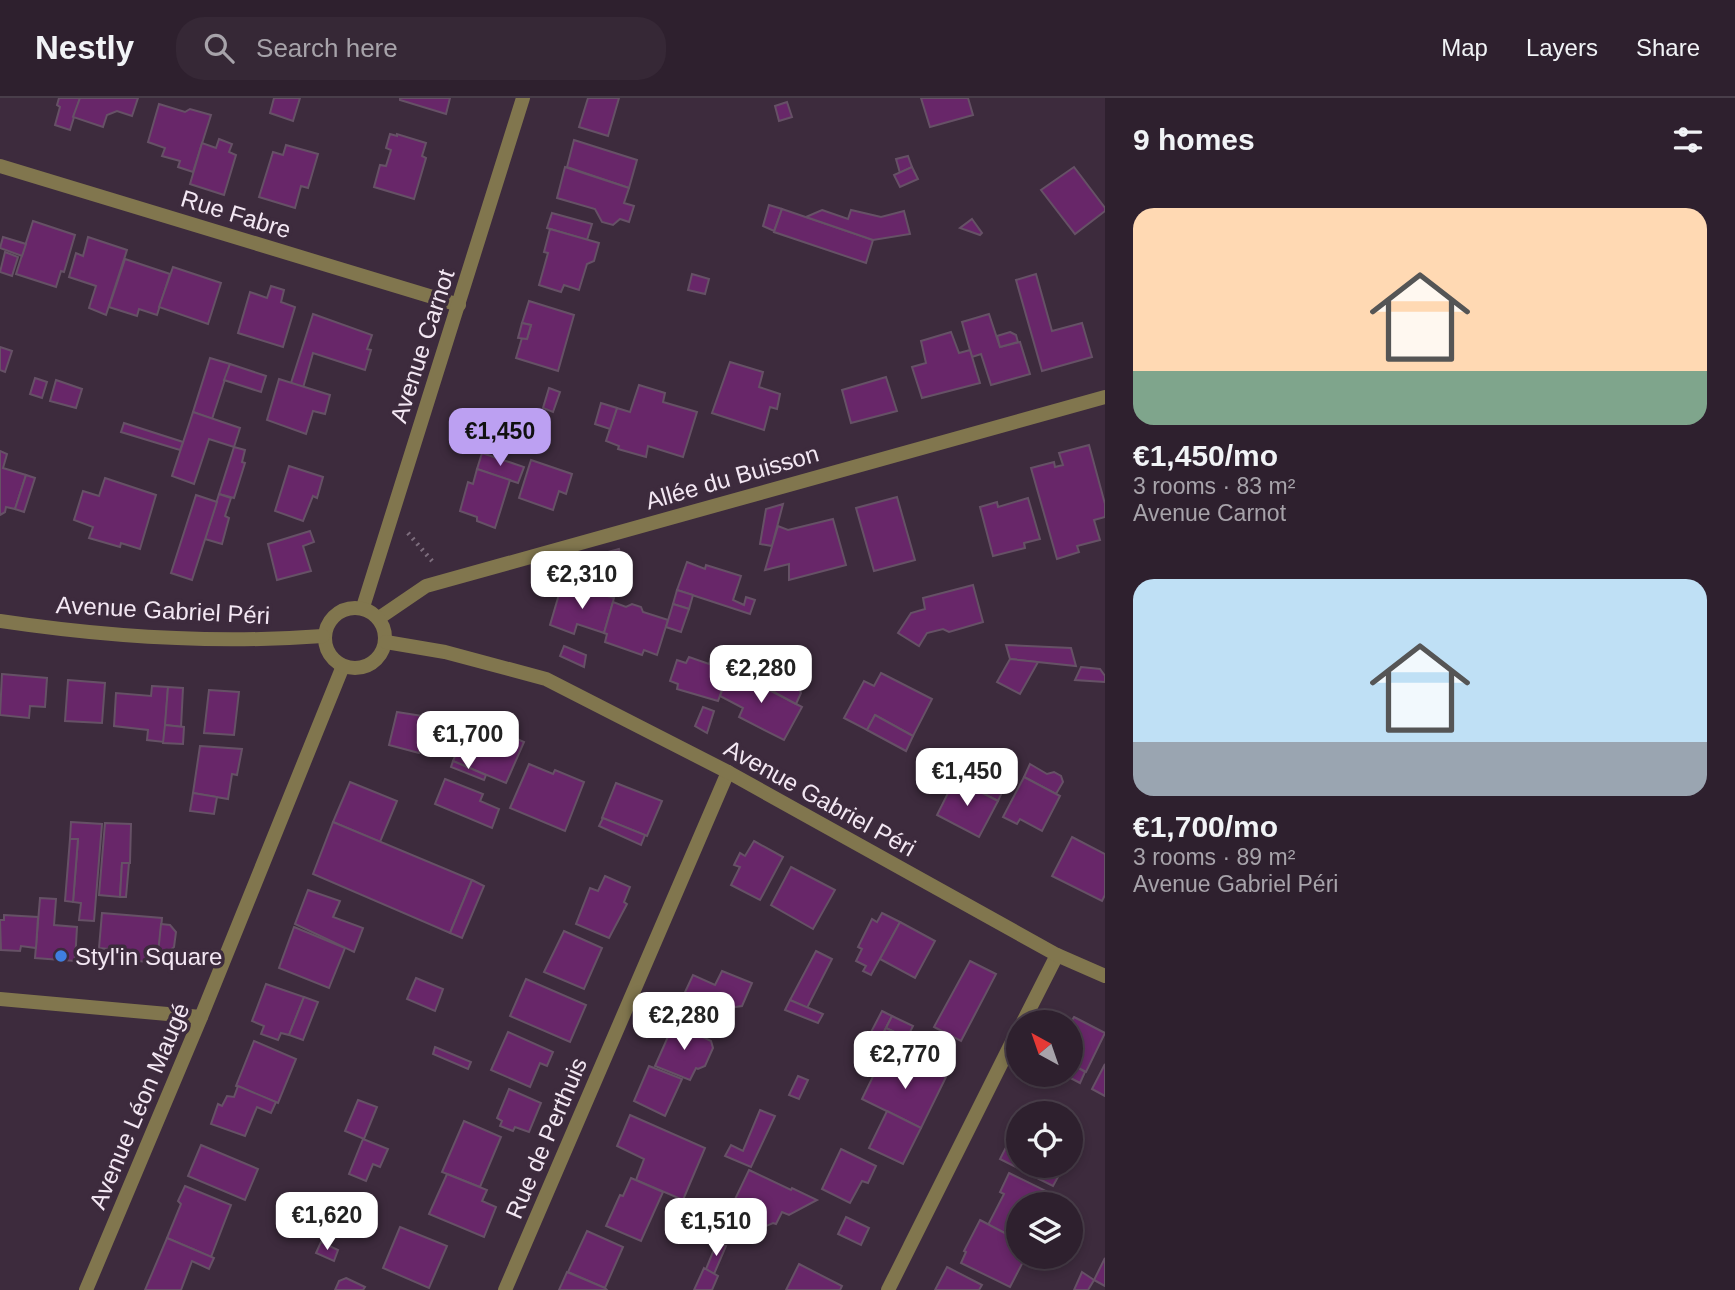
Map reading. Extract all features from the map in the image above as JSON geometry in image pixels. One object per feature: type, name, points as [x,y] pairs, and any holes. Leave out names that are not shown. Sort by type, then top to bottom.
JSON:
[{"type":"street","name":"Avenue Carnot","points":[[363,607],[523,98]]},
{"type":"street","name":"Rue Fabre","points":[[0,166],[459,305]]},
{"type":"street","name":"Allée du Buisson","points":[[379,618],[426,586],[1105,397]]},
{"type":"street","points":[[363,607],[379,618],[385,629],[386,642],[378,659],[361,668],[342,666],[328,654],[323,636],[330,618],[345,608],[363,607]]},
{"type":"street","name":"Avenue Gabriel Péri","points":[[0,621],[73,632],[191,639],[323,636]]},
{"type":"street","name":"Avenue Gabriel Péri","points":[[386,642],[445,652],[546,679],[728,772],[1056,954],[1105,976]]},
{"type":"street","name":"Avenue Léon Maugé","points":[[86,1290],[201,1017],[342,666]]},
{"type":"street","name":"Rue de Perthuis","points":[[505,1290],[728,772]]},
{"type":"street","points":[[1029,1010],[1056,954]]},
{"type":"street","points":[[0,999],[201,1017]]},
{"type":"street","points":[[888,1290],[1006,1054]]},
{"type":"path","points":[[390,520],[406,531],[433,563],[440,582]]},
{"type":"building","points":[[59,98],[80,98],[70,130],[55,125],[60,107],[57,105]]},
{"type":"building","points":[[80,98],[138,98],[132,116],[117,111],[107,115],[103,127],[73,117]]},
{"type":"building","points":[[274,98],[300,98],[293,121],[270,113]]},
{"type":"building","points":[[400,98],[450,98],[446,114]]},
{"type":"building","points":[[588,98],[619,98],[608,136],[579,127]]},
{"type":"building","points":[[921,98],[968,98],[973,115],[930,127]]},
{"type":"building","points":[[787,102],[792,117],[779,121],[775,106]]},
{"type":"building","points":[[159,104],[185,112],[190,109],[211,115],[193,172],[178,167],[180,161],[162,156],[165,148],[148,142]]},
{"type":"building","points":[[390,134],[426,143],[422,156],[426,158],[414,199],[374,187],[380,165],[386,166],[391,150],[386,148]]},
{"type":"building","points":[[219,139],[232,144],[229,152],[236,155],[224,195],[190,184],[202,143],[216,148]]},
{"type":"building","points":[[574,140],[637,160],[629,188],[567,167]]},
{"type":"building","points":[[286,145],[318,154],[308,188],[301,186],[295,208],[259,197],[273,152],[283,155]]},
{"type":"building","points":[[908,156],[912,167],[900,173],[896,159]]},
{"type":"building","points":[[565,167],[629,188],[624,203],[634,206],[629,222],[620,219],[613,225],[602,222],[595,209],[557,198]]},
{"type":"building","points":[[912,167],[918,179],[900,187],[894,175]]},
{"type":"building","points":[[1074,167],[1105,208],[1105,211],[1075,234],[1041,190]]},
{"type":"building","points":[[769,205],[782,209],[774,231],[763,226]]},
{"type":"building","points":[[782,209],[873,240],[866,263],[774,232]]},
{"type":"building","points":[[822,210],[848,219],[851,210],[881,217],[904,211],[910,234],[873,240],[806,217]]},
{"type":"building","points":[[552,213],[592,224],[587,240],[547,228]]},
{"type":"building","points":[[972,219],[982,233],[980,235],[960,228]]},
{"type":"building","points":[[33,221],[75,235],[64,272],[61,271],[56,287],[16,274]]},
{"type":"building","points":[[550,229],[599,243],[594,261],[587,264],[579,290],[564,285],[561,292],[539,285],[548,253],[544,252]]},
{"type":"building","points":[[3,237],[26,244],[22,256],[0,248]]},
{"type":"building","points":[[88,237],[127,250],[106,315],[89,308],[96,286],[69,277],[76,253],[83,256]]},
{"type":"building","points":[[5,252],[18,257],[12,276],[0,272]]},
{"type":"building","points":[[125,259],[170,274],[157,315],[139,309],[137,316],[109,307]]},
{"type":"building","points":[[173,267],[221,283],[208,324],[159,307]]},
{"type":"building","points":[[692,274],[709,279],[705,294],[688,290]]},
{"type":"building","points":[[1036,274],[1052,331],[1082,323],[1092,357],[1042,371],[1016,280]]},
{"type":"building","points":[[271,286],[284,290],[281,302],[295,307],[283,347],[238,333],[250,292],[267,298]]},
{"type":"building","points":[[529,301],[574,315],[558,371],[516,358],[522,338],[527,339],[531,325],[522,323]]},
{"type":"building","points":[[313,314],[372,335],[367,349],[371,350],[365,370],[313,353],[303,388],[291,383]]},
{"type":"building","points":[[989,314],[1000,347],[1020,342],[1030,374],[991,385],[981,354],[972,357],[962,322]]},
{"type":"building","points":[[522,323],[531,325],[527,339],[518,338]]},
{"type":"building","points":[[951,332],[959,353],[970,350],[980,383],[922,398],[912,367],[926,363],[921,341]]},
{"type":"building","points":[[1010,332],[1016,335],[1018,342],[1000,347],[997,336]]},
{"type":"building","points":[[0,347],[12,351],[5,372],[0,370]]},
{"type":"building","points":[[210,358],[230,364],[212,419],[193,412]]},
{"type":"building","points":[[730,362],[763,372],[759,387],[780,394],[777,409],[770,407],[764,430],[712,413]]},
{"type":"building","points":[[230,364],[266,376],[261,392],[224,380]]},
{"type":"building","points":[[886,377],[897,411],[851,423],[842,390]]},
{"type":"building","points":[[35,378],[47,382],[42,398],[30,394]]},
{"type":"building","points":[[279,379],[330,395],[325,414],[313,411],[306,434],[267,420]]},
{"type":"building","points":[[56,380],[82,389],[76,408],[50,401]]},
{"type":"building","points":[[639,385],[665,393],[663,402],[697,412],[683,457],[648,446],[646,457],[618,449],[619,446],[606,441],[617,408],[630,412]]},
{"type":"building","points":[[549,388],[560,392],[553,412],[543,408]]},
{"type":"building","points":[[601,403],[617,408],[610,429],[595,424]]},
{"type":"building","points":[[193,412],[240,428],[234,447],[209,439],[194,484],[172,476]]},
{"type":"building","points":[[124,423],[183,442],[180,450],[121,432]]},
{"type":"building","points":[[1089,445],[1105,504],[1105,517],[1094,520],[1100,540],[1077,546],[1079,552],[1057,559],[1031,468],[1054,462],[1055,467],[1063,465],[1059,453]]},
{"type":"building","points":[[234,447],[245,450],[242,462],[245,463],[234,498],[219,494]]},
{"type":"building","points":[[0,451],[7,454],[3,468],[26,475],[15,509],[6,507],[5,512],[0,515]]},
{"type":"building","points":[[482,453],[524,467],[518,483],[477,469]]},
{"type":"building","points":[[531,460],[572,474],[566,494],[559,491],[553,510],[519,498]]},
{"type":"building","points":[[289,466],[323,477],[317,498],[313,496],[303,521],[275,511]]},
{"type":"building","points":[[477,469],[510,480],[495,528],[460,511],[468,482],[473,484]]},
{"type":"building","points":[[26,475],[35,478],[24,512],[15,509]]},
{"type":"building","points":[[105,478],[156,495],[140,549],[121,543],[120,547],[89,538],[93,527],[74,520],[83,491],[99,496]]},
{"type":"building","points":[[219,494],[231,498],[225,516],[229,518],[222,544],[205,539]]},
{"type":"building","points":[[196,495],[217,502],[192,580],[171,573]]},
{"type":"building","points":[[897,497],[915,560],[874,571],[856,508]]},
{"type":"building","points":[[1028,498],[1040,539],[1024,543],[1025,548],[993,556],[980,507],[997,502],[998,507]]},
{"type":"building","points":[[783,504],[772,546],[760,544],[766,509]]},
{"type":"building","points":[[833,519],[846,565],[789,580],[789,564],[765,570],[778,526],[788,530]]},
{"type":"building","points":[[310,531],[314,542],[303,546],[311,571],[277,580],[268,544]]},
{"type":"building","points":[[619,549],[622,560],[600,565],[597,555]]},
{"type":"building","points":[[687,562],[705,569],[706,565],[741,576],[733,600],[744,605],[746,597],[755,600],[750,614],[677,590]]},
{"type":"building","points":[[973,585],[983,622],[949,632],[943,629],[927,633],[919,646],[898,633],[911,613],[925,609],[923,598]]},
{"type":"building","points":[[584,589],[614,598],[604,633],[577,624],[574,634],[550,625],[560,591],[582,598]]},
{"type":"building","points":[[677,590],[693,595],[689,609],[673,604]]},
{"type":"building","points":[[613,602],[626,607],[632,604],[641,607],[643,612],[668,620],[657,655],[644,650],[642,655],[605,642],[607,634],[604,633]]},
{"type":"building","points":[[673,604],[689,609],[681,632],[666,627]]},
{"type":"building","points":[[1006,645],[1071,648],[1076,666],[1010,659]]},
{"type":"building","points":[[564,646],[586,655],[584,667],[560,656]]},
{"type":"building","points":[[713,652],[733,660],[718,701],[677,689],[678,684],[670,681],[677,660],[686,663],[689,657],[709,664]]},
{"type":"building","points":[[1010,659],[1038,662],[1020,694],[997,682]]},
{"type":"building","points":[[1081,667],[1100,669],[1105,676],[1105,682],[1075,680]]},
{"type":"building","points":[[730,670],[802,707],[784,740],[739,717],[743,708],[720,696]]},
{"type":"building","points":[[881,673],[932,699],[913,736],[875,715],[867,730],[844,718],[864,681],[874,686]]},
{"type":"building","points":[[2,674],[47,678],[45,707],[30,706],[29,718],[0,715]]},
{"type":"building","points":[[68,680],[105,683],[102,723],[65,721]]},
{"type":"building","points":[[786,680],[798,686],[801,693],[796,704],[774,692],[779,682]]},
{"type":"building","points":[[152,686],[168,687],[164,742],[147,740],[148,730],[114,726],[116,693],[151,696]]},
{"type":"building","points":[[168,687],[183,688],[181,727],[165,725]]},
{"type":"building","points":[[209,690],[239,692],[234,735],[204,733]]},
{"type":"building","points":[[703,707],[714,711],[707,733],[695,726]]},
{"type":"building","points":[[397,712],[429,717],[419,753],[389,745]]},
{"type":"building","points":[[875,715],[913,736],[906,751],[867,730]]},
{"type":"building","points":[[165,725],[184,727],[183,744],[163,743]]},
{"type":"building","points":[[468,725],[503,740],[506,734],[524,742],[506,783],[453,761]]},
{"type":"building","points":[[488,726],[506,734],[503,740],[485,732]]},
{"type":"building","points":[[200,746],[242,749],[237,775],[232,774],[228,799],[193,793]]},
{"type":"building","points":[[453,761],[486,775],[484,780],[451,767]]},
{"type":"building","points":[[529,764],[553,774],[555,770],[584,782],[565,831],[510,808]]},
{"type":"building","points":[[1030,764],[1047,774],[1054,772],[1061,776],[1063,782],[1056,794],[1024,777]]},
{"type":"building","points":[[986,774],[1006,784],[998,801],[977,790]]},
{"type":"building","points":[[1024,777],[1060,796],[1042,831],[1020,819],[1017,824],[1003,817]]},
{"type":"building","points":[[445,779],[483,794],[480,801],[499,809],[492,828],[435,804]]},
{"type":"building","points":[[955,779],[998,801],[979,837],[937,815]]},
{"type":"building","points":[[350,782],[397,801],[380,842],[333,822]]},
{"type":"building","points":[[616,783],[662,801],[647,836],[602,818]]},
{"type":"building","points":[[193,793],[217,797],[214,814],[190,811]]},
{"type":"building","points":[[603,818],[645,835],[641,845],[599,826]]},
{"type":"building","points":[[71,822],[102,824],[94,921],[79,920],[81,903],[73,902],[78,839],[70,839]]},
{"type":"building","points":[[333,822],[472,880],[450,933],[313,874]]},
{"type":"building","points":[[105,823],[131,824],[130,863],[122,863],[120,897],[99,895]]},
{"type":"building","points":[[1072,837],[1105,854],[1105,895],[1102,901],[1052,876]]},
{"type":"building","points":[[70,839],[78,839],[73,902],[65,901]]},
{"type":"building","points":[[754,841],[783,857],[760,900],[731,885],[740,867],[734,865],[740,853],[745,856]]},
{"type":"building","points":[[122,863],[129,863],[126,897],[120,897]]},
{"type":"building","points":[[791,867],[835,890],[813,929],[771,905]]},
{"type":"building","points":[[605,876],[630,887],[624,902],[627,904],[609,938],[576,924],[590,888],[598,891]]},
{"type":"building","points":[[472,880],[484,886],[462,938],[450,933]]},
{"type":"building","points":[[308,890],[340,901],[333,917],[363,928],[354,952],[295,924]]},
{"type":"building","points":[[40,898],[56,899],[54,925],[77,927],[75,961],[35,958]]},
{"type":"building","points":[[102,913],[162,918],[158,958],[153,962],[136,961],[137,952],[99,948]]},
{"type":"building","points":[[882,913],[900,922],[871,975],[863,971],[866,966],[856,961],[862,949],[858,947],[872,919],[877,922]]},
{"type":"building","points":[[4,915],[38,917],[36,948],[21,946],[20,951],[1,950],[0,920],[4,920]]},
{"type":"building","points":[[900,922],[935,941],[915,978],[880,959]]},
{"type":"building","points":[[161,924],[170,925],[176,932],[174,947],[166,954],[158,954]]},
{"type":"building","points":[[294,927],[345,948],[329,988],[279,968]]},
{"type":"building","points":[[564,931],[602,948],[584,989],[544,972]]},
{"type":"building","points":[[816,951],[832,959],[807,1008],[790,1000]]},
{"type":"building","points":[[970,961],[996,974],[961,1041],[934,1027]]},
{"type":"building","points":[[722,971],[752,983],[742,1006],[729,1008],[722,1024],[679,1005],[693,975],[715,985]]},
{"type":"building","points":[[416,978],[443,989],[435,1011],[407,999]]},
{"type":"building","points":[[526,979],[586,1005],[570,1042],[510,1016]]},
{"type":"building","points":[[266,984],[304,997],[289,1035],[281,1033],[278,1040],[261,1034],[264,1026],[252,1021]]},
{"type":"building","points":[[304,997],[318,1002],[303,1040],[289,1035]]},
{"type":"building","points":[[790,1000],[823,1014],[818,1023],[785,1010]]},
{"type":"building","points":[[882,1011],[892,1016],[878,1043],[868,1038]]},
{"type":"building","points":[[892,1016],[913,1026],[907,1038],[886,1028]]},
{"type":"building","points":[[1083,1022],[1105,1033],[1086,1072],[1083,1070]]},
{"type":"building","points":[[674,1023],[711,1041],[713,1048],[705,1066],[696,1068],[690,1080],[655,1066]]},
{"type":"building","points":[[886,1028],[907,1038],[899,1054],[878,1043]]},
{"type":"building","points":[[508,1032],[553,1052],[547,1066],[540,1063],[530,1087],[491,1070]]},
{"type":"building","points":[[254,1041],[296,1059],[278,1103],[236,1086]]},
{"type":"building","points":[[435,1047],[471,1062],[468,1069],[433,1054]]},
{"type":"building","points":[[881,1060],[907,1073],[913,1061],[946,1077],[921,1128],[862,1099]]},
{"type":"building","points":[[1105,1064],[1105,1096],[1092,1089]]},
{"type":"building","points":[[649,1066],[682,1079],[665,1116],[634,1101]]},
{"type":"building","points":[[798,1076],[808,1080],[799,1099],[789,1095]]},
{"type":"building","points":[[238,1086],[276,1102],[271,1113],[257,1107],[245,1136],[211,1124],[218,1104],[222,1106],[227,1096],[234,1097]]},
{"type":"building","points":[[509,1089],[541,1103],[529,1132],[515,1127],[513,1131],[500,1126],[502,1121],[497,1118]]},
{"type":"building","points":[[358,1100],[377,1107],[364,1139],[345,1131]]},
{"type":"building","points":[[760,1110],[775,1116],[751,1167],[725,1156],[731,1145],[743,1151]]},
{"type":"building","points":[[887,1111],[921,1128],[903,1164],[869,1148]]},
{"type":"building","points":[[630,1115],[705,1148],[683,1200],[636,1180],[644,1159],[617,1146]]},
{"type":"building","points":[[464,1121],[501,1137],[480,1187],[442,1172]]},
{"type":"building","points":[[363,1139],[388,1149],[380,1167],[373,1164],[366,1181],[349,1174]]},
{"type":"building","points":[[201,1145],[258,1169],[245,1200],[188,1176]]},
{"type":"building","points":[[1006,1147],[1006,1162],[1000,1159]]},
{"type":"building","points":[[841,1149],[876,1166],[868,1183],[862,1181],[850,1203],[822,1189]]},
{"type":"building","points":[[749,1170],[817,1200],[789,1215],[782,1212],[776,1224],[752,1232],[726,1218]]},
{"type":"building","points":[[447,1174],[487,1190],[482,1201],[496,1207],[484,1237],[429,1214]]},
{"type":"building","points":[[631,1178],[663,1192],[641,1241],[606,1226]]},
{"type":"building","points":[[1007,1178],[1019,1178],[1046,1191],[1006,1192],[1006,1234],[988,1225],[1004,1194],[1000,1192]]},
{"type":"building","points":[[1040,1178],[1057,1178],[1053,1186]]},
{"type":"building","points":[[185,1186],[231,1205],[211,1257],[167,1238],[181,1204],[178,1201]]},
{"type":"building","points":[[327,1198],[337,1202],[333,1214],[322,1209]]},
{"type":"building","points":[[846,1217],[869,1228],[861,1245],[838,1234]]},
{"type":"building","points":[[980,1220],[1006,1234],[1006,1269],[1019,1269],[1010,1287],[961,1263],[966,1252],[964,1251]]},
{"type":"building","points":[[400,1227],[447,1246],[429,1288],[383,1268]]},
{"type":"building","points":[[587,1231],[623,1247],[605,1288],[568,1272]]},
{"type":"building","points":[[167,1238],[214,1258],[209,1269],[192,1261],[181,1290],[145,1290]]},
{"type":"building","points":[[321,1242],[338,1250],[334,1261],[316,1253]]},
{"type":"building","points":[[717,1242],[726,1246],[714,1274],[706,1269]]},
{"type":"building","points":[[1105,1258],[1105,1286],[1094,1280]]},
{"type":"building","points":[[799,1264],[842,1286],[840,1290],[786,1290]]},
{"type":"building","points":[[947,1267],[982,1285],[979,1290],[935,1290]]},
{"type":"building","points":[[704,1268],[718,1276],[712,1290],[694,1290]]},
{"type":"building","points":[[567,1272],[605,1288],[607,1290],[559,1290]]},
{"type":"building","points":[[1082,1272],[1094,1280],[1088,1290],[1074,1290]]},
{"type":"building","points":[[346,1278],[365,1287],[363,1290],[335,1290],[339,1281]]},
{"type":"place","name":"Styl'in Square","points":[[61,956]]}]
